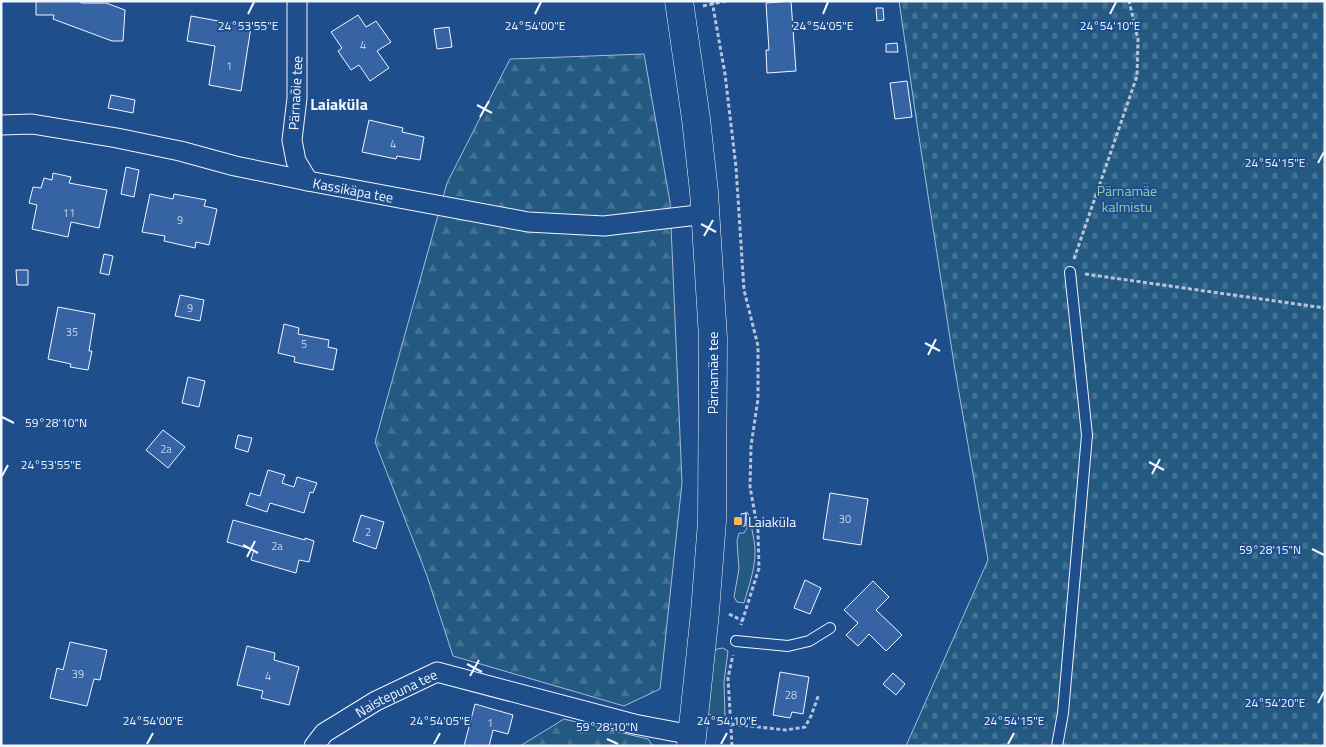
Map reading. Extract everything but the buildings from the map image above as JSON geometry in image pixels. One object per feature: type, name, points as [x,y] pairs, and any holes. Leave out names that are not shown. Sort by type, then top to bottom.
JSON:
[{"type":"main road","name":"Pärnamäe tee","points":[[679,1],[696,119],[706,214],[713,338],[712,521],[706,602],[691,740]]},
{"type":"street","name":"Pärnaõie tee","points":[[297,1],[297,98],[292,140],[296,161],[308,182]]},
{"type":"street","name":"Kassikäpa tee","points":[[1,124],[32,124],[117,138],[308,182],[528,222],[604,226],[706,214]]},
{"type":"street","name":"Naistepuna tee","points":[[314,746],[324,733],[376,701],[437,672],[691,740]]},
{"type":"lane","points":[[1057,746],[1063,713],[1087,435],[1070,272]]},
{"type":"lane","points":[[736,641],[788,646],[809,641],[830,628]]},
{"type":"path","points":[[712,1],[725,74],[736,167],[744,290],[758,346],[758,400],[751,446],[750,487],[758,531],[759,568],[736,641],[728,678],[732,746]]},
{"type":"path","points":[[1129,1],[1138,39],[1137,76],[1070,272],[1325,308]]},
{"type":"path","points":[[729,614],[743,621]]},
{"type":"path","points":[[731,724],[786,730],[805,727],[812,716],[818,694]]},
{"type":"green space","name":"Pärnamäe kalmistu","points":[[899,1],[1325,1],[1325,746],[906,746],[988,560],[954,364]]},
{"type":"green space","points":[[644,54],[670,202],[682,483],[660,689],[624,706],[453,656],[427,576],[375,442],[447,183],[510,59]]},
{"type":"green space","points":[[746,512],[748,513],[755,544],[755,555],[752,576],[744,603],[737,602],[734,597],[739,569],[737,541],[739,533],[744,533],[747,528]]},
{"type":"green space","points":[[723,648],[728,651],[724,682],[725,718],[720,718],[706,712],[712,654],[717,649]]},
{"type":"green space","points":[[564,719],[648,739],[653,746],[520,746]]},
{"type":"place","name":"Laiaküla","points":[[738,521]]},
{"type":"district","name":"Laiaküla","points":[[339,104]]}]
